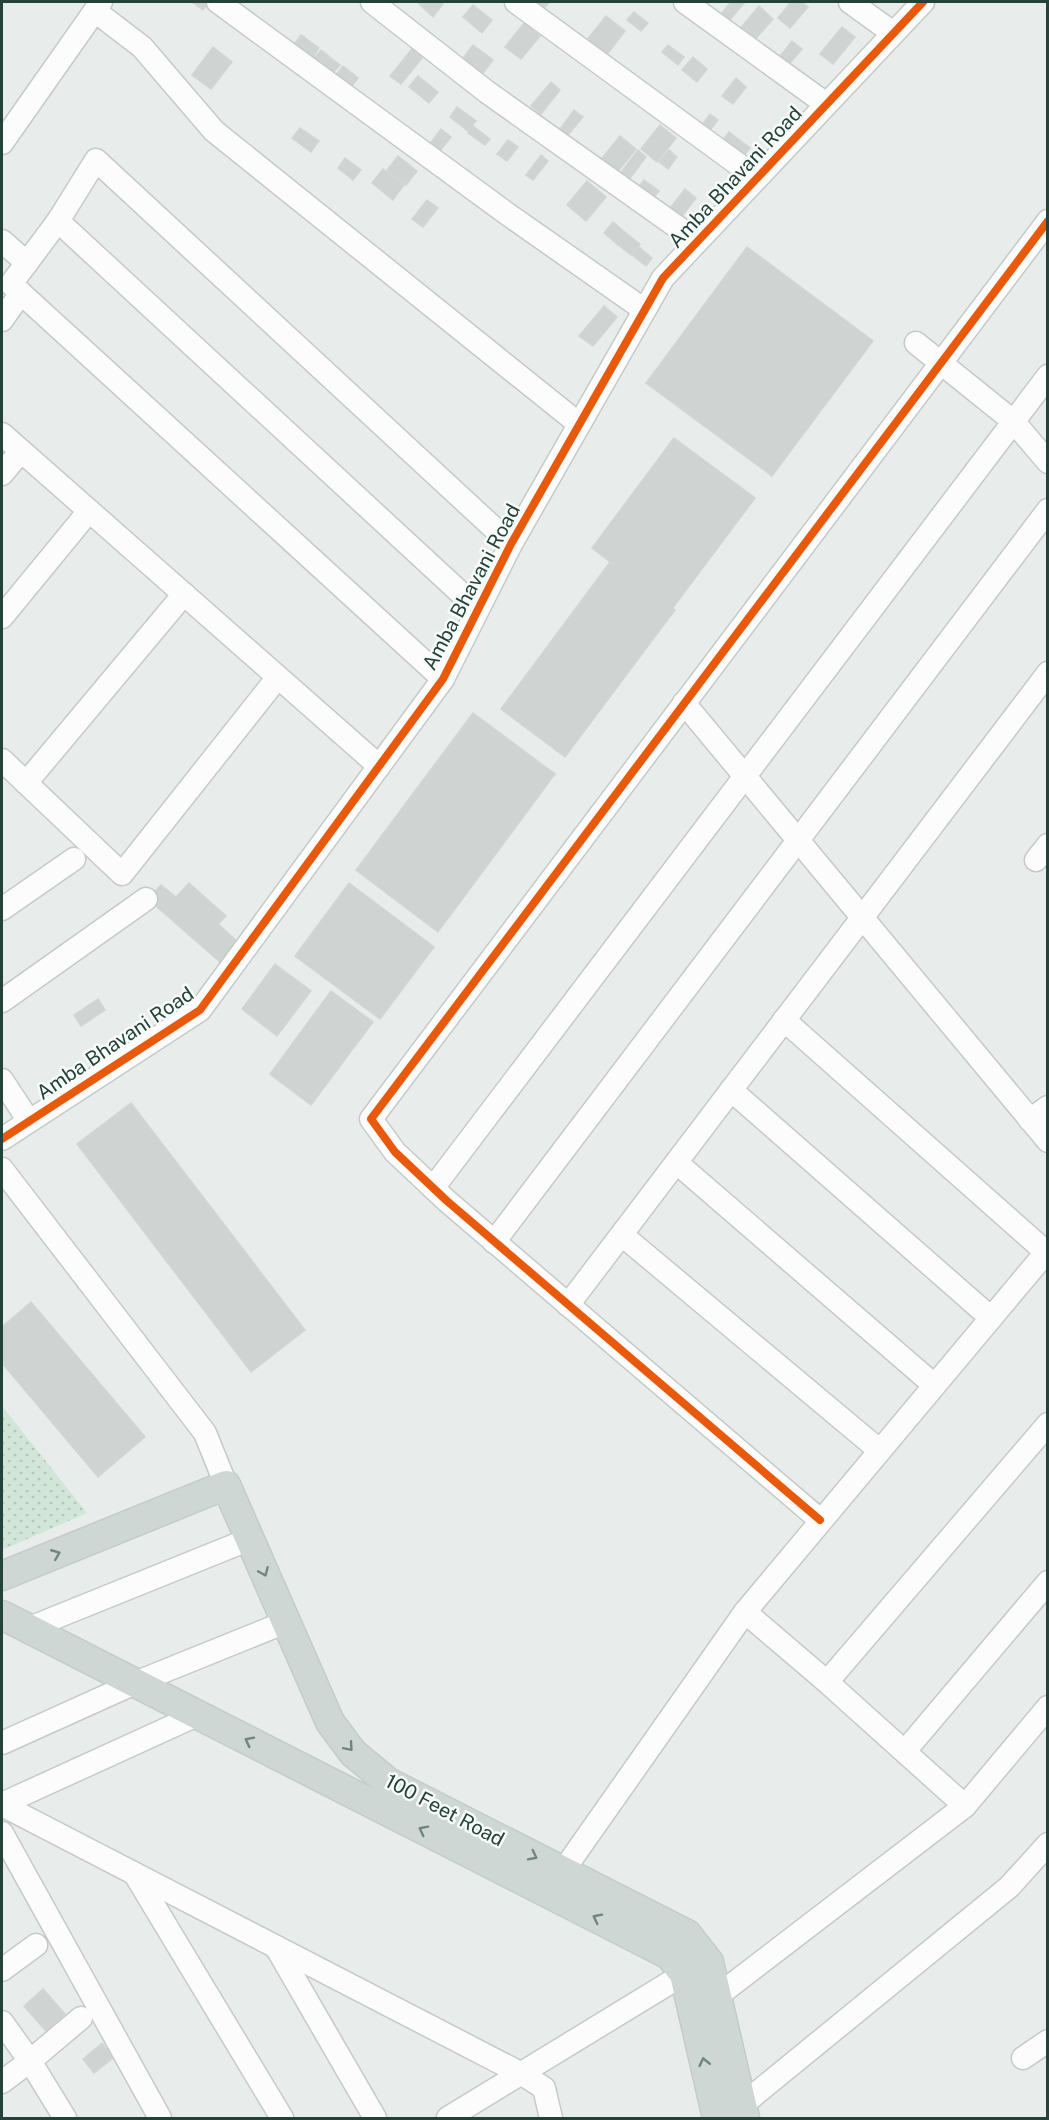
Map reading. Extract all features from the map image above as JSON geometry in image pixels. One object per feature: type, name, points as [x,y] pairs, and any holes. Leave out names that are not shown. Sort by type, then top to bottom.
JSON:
[{"type":"main road","name":"100 Feet Road","points":[[226,1485],[330,1722],[353,1753],[388,1782],[687,1934],[708,1962],[743,2112]]},
{"type":"main road","points":[[2,1576],[226,1485]]},
{"type":"main road","name":"100 Feet Road","points":[[2,1615],[669,1955],[684,1974]]},
{"type":"main road","points":[[684,1974],[717,2118]]},
{"type":"street","points":[[218,2],[506,213],[643,309]]},
{"type":"street","points":[[372,2],[487,92],[697,242]]},
{"type":"street","points":[[516,2],[757,178]]},
{"type":"street","points":[[685,2],[826,104]]},
{"type":"street","points":[[850,2],[893,33]]},
{"type":"street","name":"Amba Bhavani Road","points":[[2,1139],[201,1010],[443,679],[511,544],[643,309],[663,278],[922,2]]},
{"type":"street","points":[[2,143],[98,6],[142,46],[214,131],[579,424]]},
{"type":"street","points":[[443,679],[11,284],[58,221],[96,160],[511,544]]},
{"type":"street","points":[[58,221],[478,609]]},
{"type":"street","points":[[820,1520],[433,1188],[395,1152],[371,1119],[1047,221]]},
{"type":"street","points":[[2,241],[27,263]]},
{"type":"street","points":[[2,320],[21,293]]},
{"type":"street","points":[[916,343],[1013,421],[1047,462]]},
{"type":"street","points":[[433,1188],[1047,376]]},
{"type":"street","points":[[2,434],[379,766]]},
{"type":"street","points":[[2,474],[21,451]]},
{"type":"street","points":[[494,1242],[1047,510]]},
{"type":"street","points":[[2,617],[88,511]]},
{"type":"street","points":[[26,783],[184,594]]},
{"type":"street","points":[[568,1305],[1047,673]]},
{"type":"street","points":[[2,760],[122,874],[278,677]]},
{"type":"street","points":[[684,703],[862,918],[1039,1113],[1047,1141]]},
{"type":"street","points":[[2,909],[74,859]]},
{"type":"street","points":[[2,1001],[146,899]]},
{"type":"street","points":[[563,1871],[745,1612],[1047,1251],[784,1020]]},
{"type":"street","points":[[2,1080],[29,1121]]},
{"type":"street","points":[[731,1090],[991,1318]]},
{"type":"street","points":[[677,1163],[934,1385]]},
{"type":"street","points":[[2,1169],[205,1433],[226,1485]]},
{"type":"street","points":[[622,1235],[879,1450]]},
{"type":"street","points":[[827,1682],[1047,1424]]},
{"type":"street","points":[[27,1629],[250,1539]]},
{"type":"street","points":[[904,1751],[1047,1582]]},
{"type":"street","points":[[745,1612],[965,1806]]},
{"type":"street","points":[[2,1743],[135,1683],[286,1622]]},
{"type":"street","points":[[716,1997],[965,1806],[1047,1707]]},
{"type":"street","points":[[2,1804],[197,1715]]},
{"type":"street","points":[[2,1804],[522,2074],[544,2088],[551,2118]]},
{"type":"street","points":[[2,1833],[160,2118]]},
{"type":"street","points":[[743,2112],[1009,1887],[1047,1844]]},
{"type":"street","points":[[135,1874],[282,2118]]},
{"type":"street","points":[[2,1970],[36,1945]]},
{"type":"street","points":[[276,1947],[375,2118]]},
{"type":"street","points":[[448,2118],[684,1974]]},
{"type":"street","points":[[2,2082],[81,2018]]},
{"type":"street","points":[[2,2022],[30,2061],[65,2118]]},
{"type":"street","points":[[1023,2058],[1047,2042]]},
{"type":"green space","points":[[2,1406],[87,1513],[2,1550]]},
{"type":"building","points":[[192,2],[210,2],[203,10]]},
{"type":"building","points":[[417,2],[440,2],[443,4],[433,17]]},
{"type":"building","points":[[537,2],[550,2],[544,8]]},
{"type":"building","points":[[731,2],[745,2],[729,21],[721,14]]},
{"type":"building","points":[[791,2],[802,2],[808,7],[790,28],[778,18]]},
{"type":"building","points":[[473,5],[492,20],[482,33],[463,17]]},
{"type":"building","points":[[759,6],[773,19],[753,42],[739,30]]},
{"type":"building","points":[[634,12],[648,23],[641,31],[627,20]]},
{"type":"building","points":[[606,16],[625,31],[606,56],[586,41]]},
{"type":"building","points":[[524,23],[540,36],[521,59],[505,47]]},
{"type":"building","points":[[842,27],[855,37],[833,64],[820,54]]},
{"type":"building","points":[[301,35],[319,48],[312,58],[294,44]]},
{"type":"building","points":[[303,36],[317,48],[310,57],[296,45]]},
{"type":"building","points":[[792,41],[802,49],[786,68],[777,60]]},
{"type":"building","points":[[473,45],[493,60],[483,73],[463,58]]},
{"type":"building","points":[[668,45],[684,57],[678,65],[662,52]]},
{"type":"building","points":[[213,47],[232,62],[211,89],[192,75]]},
{"type":"building","points":[[412,49],[422,58],[401,84],[390,76]]},
{"type":"building","points":[[321,50],[340,65],[332,74],[313,59]]},
{"type":"building","points":[[693,57],[707,69],[697,82],[682,70]]},
{"type":"building","points":[[343,66],[358,78],[350,89],[334,77]]},
{"type":"building","points":[[418,76],[438,92],[429,103],[409,87]]},
{"type":"building","points":[[736,78],[746,87],[733,104],[722,96]]},
{"type":"building","points":[[551,82],[560,90],[541,114],[531,106]]},
{"type":"building","points":[[457,107],[476,121],[468,131],[450,117]]},
{"type":"building","points":[[574,110],[583,117],[568,135],[560,129]]},
{"type":"building","points":[[710,114],[718,120],[708,133],[700,127]]},
{"type":"building","points":[[660,125],[676,138],[657,162],[641,149]]},
{"type":"building","points":[[473,126],[490,139],[485,145],[468,133]]},
{"type":"building","points":[[300,128],[319,141],[311,152],[292,138]]},
{"type":"building","points":[[441,129],[451,137],[439,152],[429,145]]},
{"type":"building","points":[[729,132],[750,148],[743,157],[722,141]]},
{"type":"building","points":[[620,136],[636,149],[615,175],[599,162]]},
{"type":"building","points":[[508,140],[518,147],[507,161],[497,154]]},
{"type":"building","points":[[638,150],[646,157],[627,182],[619,175]]},
{"type":"building","points":[[669,150],[677,157],[668,169],[659,162]]},
{"type":"building","points":[[541,155],[548,161],[533,180],[526,175]]},
{"type":"building","points":[[398,156],[417,171],[406,185],[387,170]]},
{"type":"building","points":[[345,158],[361,170],[353,180],[338,168]]},
{"type":"building","points":[[383,169],[404,185],[393,200],[372,183]]},
{"type":"building","points":[[644,180],[659,191],[652,200],[637,189]]},
{"type":"building","points":[[587,181],[606,197],[586,221],[567,205]]},
{"type":"building","points":[[685,189],[696,198],[679,220],[668,211]]},
{"type":"building","points":[[427,200],[438,208],[423,227],[412,219]]},
{"type":"building","points":[[613,222],[626,233],[617,244],[604,233]]},
{"type":"building","points":[[626,233],[640,244],[631,255],[617,244]]},
{"type":"building","points":[[639,247],[652,258],[646,266],[632,255]]},
{"type":"building","points":[[747,247],[873,341],[772,476],[646,383]]},
{"type":"building","points":[[604,306],[617,317],[593,346],[579,336]]},
{"type":"building","points":[[674,438],[755,498],[672,609],[592,548]]},
{"type":"building","points":[[610,562],[675,610],[565,757],[501,709]]},
{"type":"building","points":[[473,713],[555,774],[438,932],[356,870]]},
{"type":"building","points":[[189,883],[226,916],[218,924],[239,943],[221,963],[148,899],[161,885],[176,897]]},
{"type":"building","points":[[349,883],[434,947],[380,1019],[295,956]]},
{"type":"building","points":[[275,964],[311,991],[277,1036],[242,1009]]},
{"type":"building","points":[[331,991],[373,1022],[311,1105],[270,1074]]},
{"type":"building","points":[[98,999],[105,1010],[81,1026],[74,1015]]},
{"type":"building","points":[[131,1103],[305,1330],[251,1372],[77,1144]]},
{"type":"building","points":[[31,1302],[145,1437],[98,1477],[2,1363],[2,1327]]},
{"type":"building","points":[[43,1989],[65,2014],[46,2031],[24,2006]]},
{"type":"building","points":[[102,2043],[113,2058],[94,2073],[83,2059]]},
{"type":"cycle path","points":[[2,1139],[200,1010],[443,679],[511,544],[663,278],[923,2]]},
{"type":"cycle path","points":[[820,1520],[447,1201],[395,1152],[371,1119],[1048,221]]}]
